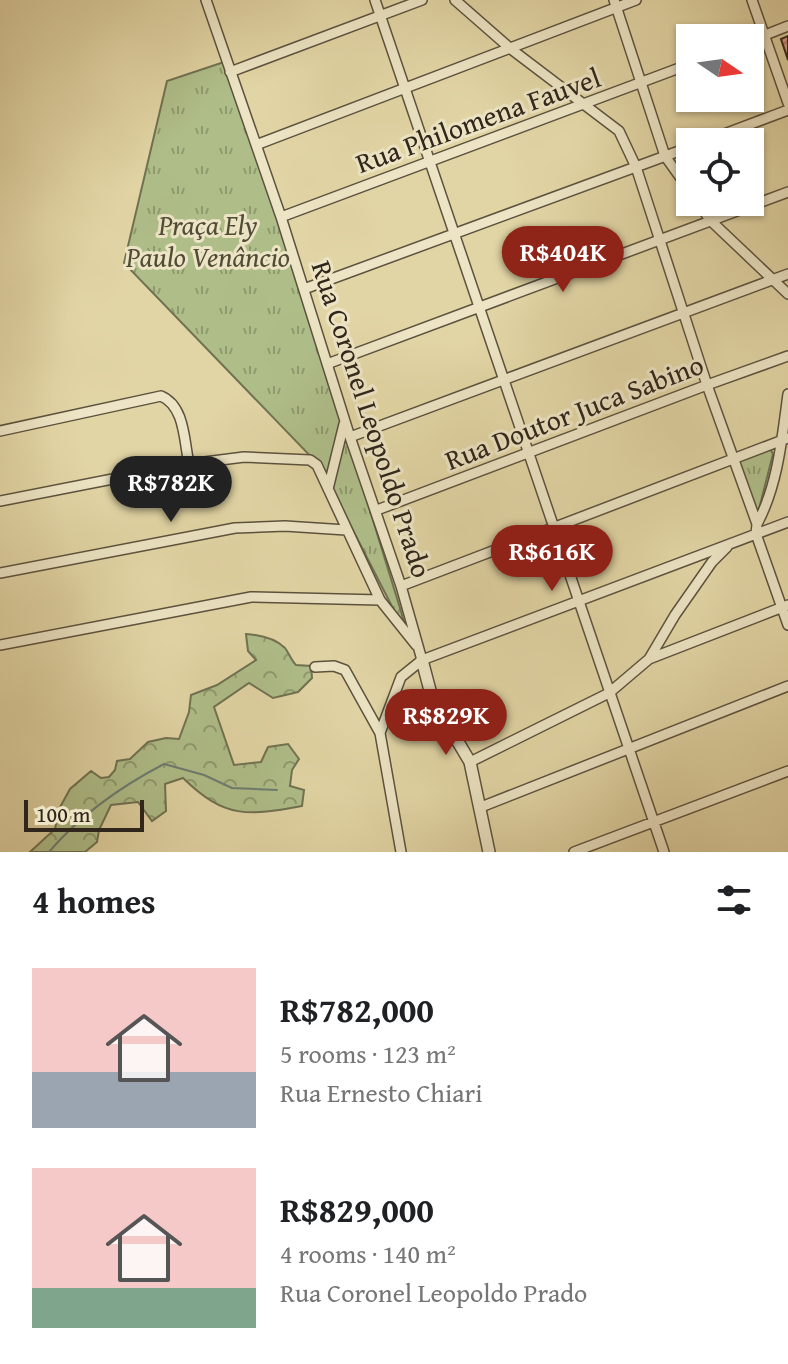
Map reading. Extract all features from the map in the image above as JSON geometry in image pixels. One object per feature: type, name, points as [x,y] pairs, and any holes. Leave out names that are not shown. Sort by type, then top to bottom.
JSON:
[{"type":"street","name":"Rua Coronel Leopoldo Prado","points":[[206,0],[377,510],[432,698],[470,762],[489,852]]},
{"type":"street","points":[[375,0],[664,852]]},
{"type":"street","points":[[230,72],[422,0]]},
{"type":"street","points":[[455,0],[511,49],[619,131],[636,167],[707,385],[785,606],[788,625]]},
{"type":"street","points":[[256,145],[511,49],[615,4],[636,0]]},
{"type":"street","points":[[752,0],[760,24]]},
{"type":"street","points":[[615,4],[665,156],[676,171]]},
{"type":"street","points":[[788,26],[764,35],[788,103]]},
{"type":"street","name":"Rua Philomena Fauvel","points":[[281,217],[676,69]]},
{"type":"street","points":[[740,128],[788,110]]},
{"type":"street","points":[[304,289],[676,152]]},
{"type":"street","points":[[327,364],[788,192]]},
{"type":"street","points":[[707,216],[788,294]]},
{"type":"street","points":[[350,437],[788,274]]},
{"type":"street","name":"Rua Doutor Juca Sabino","points":[[377,510],[788,356]]},
{"type":"street","points":[[757,529],[766,509],[785,439],[788,394]]},
{"type":"street","points":[[0,431],[161,396],[171,400],[178,409],[189,464]]},
{"type":"street","points":[[328,489],[345,421]]},
{"type":"street","points":[[401,586],[785,439]]},
{"type":"street","points":[[0,501],[189,464],[244,457],[310,460],[317,465],[380,600],[418,647]]},
{"type":"street","points":[[380,733],[401,677],[422,660],[730,545],[757,529],[788,522]]},
{"type":"street","points":[[0,573],[235,528],[285,526],[346,530]]},
{"type":"street","points":[[470,762],[609,693],[649,659],[712,562],[730,545]]},
{"type":"street","points":[[0,645],[251,597],[380,600]]},
{"type":"street","points":[[649,659],[785,606]]},
{"type":"street","points":[[315,667],[334,666],[345,670],[380,733],[401,852]]},
{"type":"street","points":[[481,807],[788,686]]},
{"type":"street","points":[[574,852],[788,771]]},
{"type":"green space","name":"Praça Ely Paulo Venâncio","points":[[224,62],[280,218],[400,608],[404,622],[401,624],[320,466],[124,263],[167,81]]},
{"type":"green space","points":[[769,447],[773,454],[758,513],[754,511],[736,461]]},
{"type":"green space","points":[[246,634],[277,642],[296,665],[311,666],[312,678],[298,692],[273,698],[249,683],[214,707],[234,765],[261,762],[268,747],[288,744],[299,759],[292,770],[290,786],[304,790],[302,806],[267,812],[225,808],[183,778],[165,784],[166,811],[152,821],[138,802],[111,805],[97,842],[85,852],[30,852],[55,829],[59,809],[70,789],[91,771],[101,778],[109,777],[117,761],[130,759],[148,742],[179,739],[189,712],[191,695],[217,685],[256,660],[248,651]]},
{"type":"building","points":[[788,36],[788,60],[781,39]]},
{"type":"waterway","points":[[49,852],[74,825],[102,802],[164,764],[204,775],[232,788],[277,790]]}]
